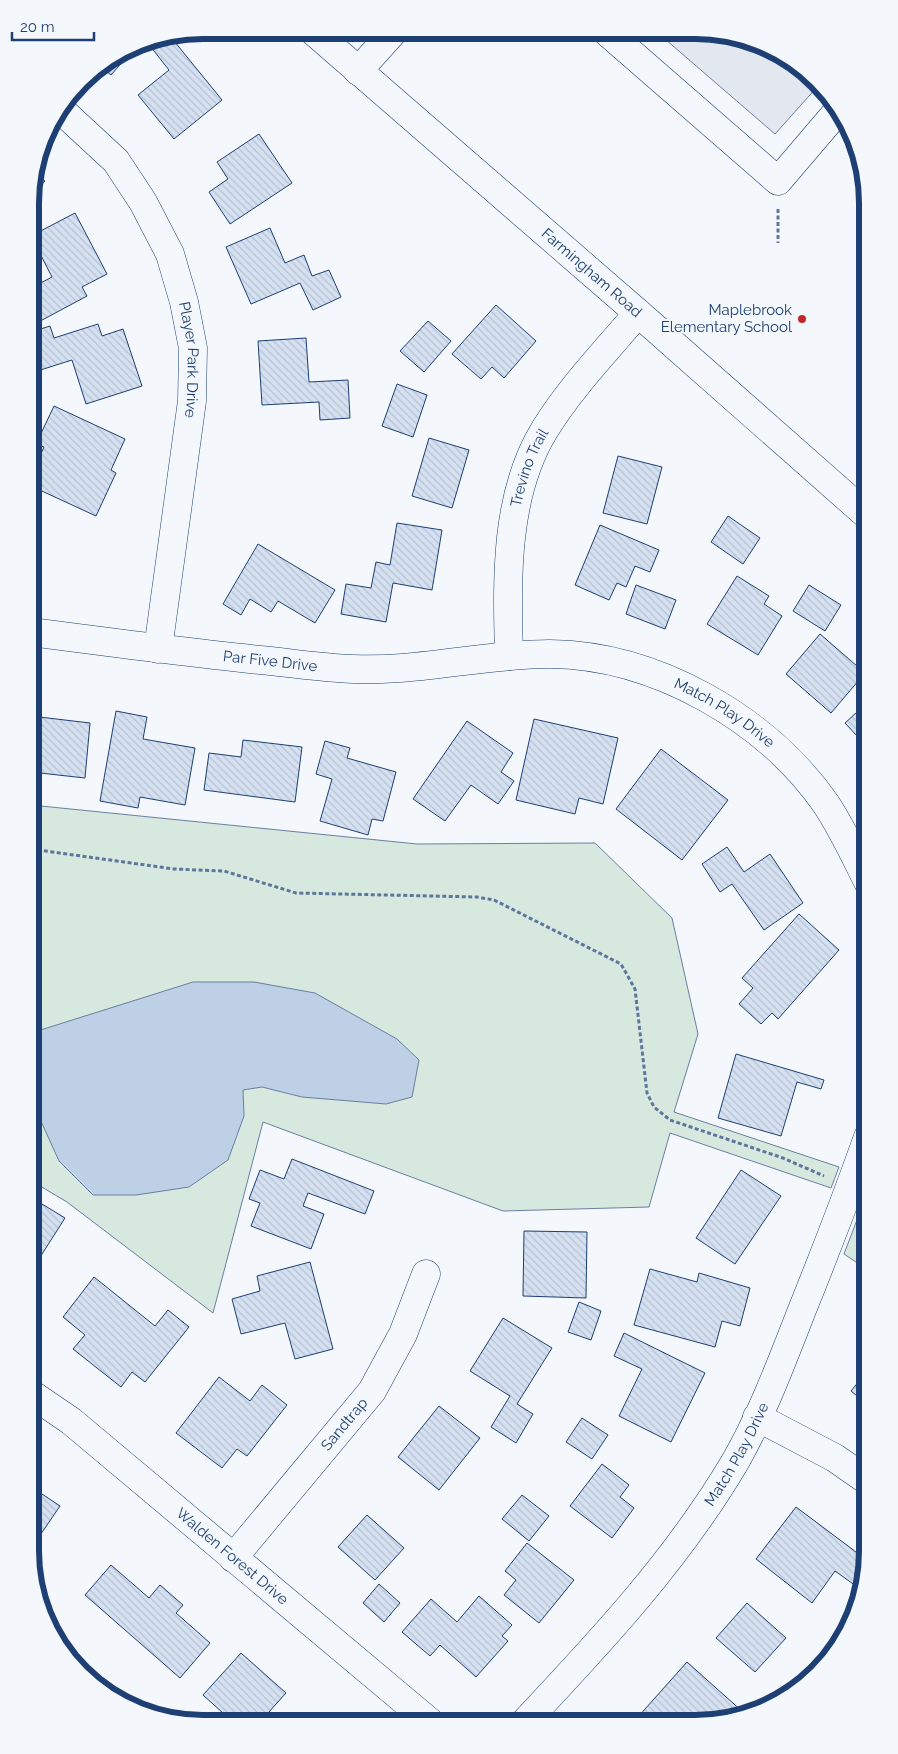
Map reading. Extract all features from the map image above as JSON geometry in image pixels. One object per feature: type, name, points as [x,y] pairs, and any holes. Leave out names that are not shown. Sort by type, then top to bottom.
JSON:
[{"type":"street","name":"Farmingham Road","points":[[322,39],[638,313],[859,508]]},
{"type":"street","points":[[358,71],[387,39]]},
{"type":"street","points":[[616,39],[778,181],[834,116]]},
{"type":"street","name":"Player Park Drive","points":[[65,114],[116,161],[143,202],[170,254],[184,302],[193,348],[192,402],[158,649]]},
{"type":"street","name":"Trevino Trail","points":[[510,656],[508,603],[514,519],[532,456],[544,430],[572,390],[638,313]]},
{"type":"street","name":"Par Five Drive","points":[[39,633],[158,649],[353,669],[412,667],[510,656]]},
{"type":"street","name":"Match Play Drive","points":[[510,656],[551,654],[627,665],[663,678],[703,696],[738,718],[775,746],[826,804],[859,864]]},
{"type":"street","name":"Match Play Drive","points":[[532,1715],[625,1615],[660,1572],[700,1516],[735,1461],[757,1417],[788,1346],[859,1162]]},
{"type":"street","name":"Sandtrap","points":[[233,1558],[372,1392],[403,1334],[426,1274]]},
{"type":"street","name":"Walden Forest Drive","points":[[39,1399],[71,1421],[421,1715]]},
{"type":"street","points":[[757,1417],[835,1458],[859,1475]]},
{"type":"path","points":[[778,181],[778,243]]},
{"type":"path","points":[[39,850],[174,869],[224,871],[296,893],[477,897],[494,900],[621,964],[635,989],[647,1093],[654,1107],[670,1120],[783,1158],[850,1188]]},
{"type":"shaded area","points":[[665,39],[717,40],[748,47],[786,66],[803,79],[814,90],[775,134]]},
{"type":"shaded area","points":[[39,806],[417,844],[595,843],[672,918],[698,1034],[674,1112],[839,1167],[831,1188],[670,1133],[649,1207],[503,1211],[263,1122],[213,1313],[67,1202],[39,1185]]},
{"type":"shaded area","points":[[859,1215],[859,1264],[844,1254]]},
{"type":"water","points":[[193,982],[254,982],[315,993],[397,1039],[419,1060],[412,1097],[386,1104],[302,1097],[262,1087],[243,1090],[244,1116],[228,1160],[189,1187],[136,1195],[93,1195],[59,1161],[39,1117],[39,1030]]},
{"type":"building","points":[[174,41],[222,100],[174,139],[138,95],[169,70],[151,47]]},
{"type":"building","points":[[125,59],[111,75],[106,71]]},
{"type":"building","points":[[259,134],[292,183],[230,224],[209,192],[228,179],[217,162]]},
{"type":"building","points":[[41,177],[45,181],[40,187]]},
{"type":"building","points":[[75,213],[107,274],[82,287],[87,296],[39,322],[39,284],[52,277],[39,252],[39,232]]},
{"type":"building","points":[[270,228],[285,263],[304,255],[312,276],[329,270],[341,297],[313,310],[300,283],[251,304],[226,247]]},
{"type":"building","points":[[496,305],[536,341],[504,378],[492,367],[481,379],[452,354]]},
{"type":"building","points":[[428,321],[451,341],[424,372],[400,351]]},
{"type":"building","points":[[98,324],[102,336],[123,329],[142,386],[86,404],[72,360],[39,370],[39,329],[50,326],[54,338]]},
{"type":"building","points":[[306,338],[309,382],[348,380],[350,418],[320,420],[319,402],[262,405],[258,341]]},
{"type":"building","points":[[397,384],[427,395],[413,437],[382,426]]},
{"type":"building","points":[[54,406],[125,439],[111,470],[116,473],[96,516],[39,490],[39,458],[44,447],[39,445],[39,438]]},
{"type":"building","points":[[429,438],[469,450],[452,508],[412,496]]},
{"type":"building","points":[[618,456],[662,467],[647,524],[603,513]]},
{"type":"building","points":[[728,516],[760,538],[743,564],[711,542]]},
{"type":"building","points":[[397,523],[442,530],[432,590],[393,583],[386,622],[341,614],[346,584],[371,588],[376,562],[390,565]]},
{"type":"building","points":[[600,525],[659,550],[650,572],[635,566],[626,587],[617,583],[609,600],[575,585]]},
{"type":"building","points":[[258,544],[335,590],[315,623],[278,601],[271,612],[250,599],[241,615],[223,604]]},
{"type":"building","points":[[737,576],[769,596],[764,604],[782,616],[758,655],[707,624]]},
{"type":"building","points":[[636,585],[676,600],[665,629],[626,614]]},
{"type":"building","points":[[809,585],[841,605],[825,631],[793,611]]},
{"type":"building","points":[[820,634],[859,668],[859,680],[831,713],[786,674]]},
{"type":"building","points":[[859,710],[859,738],[845,723]]},
{"type":"building","points":[[116,711],[147,717],[143,739],[195,748],[185,805],[140,797],[138,808],[100,801]]},
{"type":"building","points":[[39,717],[90,723],[85,778],[39,773]]},
{"type":"building","points":[[534,719],[618,738],[603,804],[579,798],[575,814],[516,800]]},
{"type":"building","points":[[467,721],[513,753],[501,772],[514,781],[498,804],[471,785],[445,821],[413,799]]},
{"type":"building","points":[[243,740],[302,747],[295,802],[204,790],[209,753],[241,757]]},
{"type":"building","points":[[325,741],[350,748],[347,758],[396,772],[383,821],[372,819],[368,835],[320,821],[332,779],[316,774]]},
{"type":"building","points":[[661,749],[728,800],[682,860],[616,809]]},
{"type":"building","points":[[727,847],[744,872],[770,854],[803,903],[764,930],[732,884],[720,892],[702,864]]},
{"type":"building","points":[[799,914],[839,950],[778,1019],[772,1013],[761,1024],[739,1004],[753,988],[742,978]]},
{"type":"building","points":[[736,1054],[824,1080],[821,1089],[797,1082],[781,1136],[718,1118]]},
{"type":"building","points":[[292,1159],[374,1191],[365,1214],[308,1193],[303,1206],[324,1214],[311,1249],[251,1226],[260,1203],[249,1199],[260,1170],[284,1179]]},
{"type":"building","points":[[741,1170],[781,1196],[735,1264],[696,1238]]},
{"type":"building","points":[[42,1204],[65,1218],[39,1259],[39,1209]]},
{"type":"building","points":[[524,1231],[587,1232],[586,1298],[523,1296]]},
{"type":"building","points":[[310,1262],[333,1349],[295,1359],[285,1323],[241,1334],[232,1299],[260,1291],[257,1276]]},
{"type":"building","points":[[650,1269],[697,1282],[699,1273],[750,1288],[740,1326],[722,1321],[715,1347],[634,1325]]},
{"type":"building","points":[[94,1277],[155,1326],[168,1310],[189,1327],[145,1382],[132,1372],[121,1387],[73,1349],[85,1335],[63,1317]]},
{"type":"building","points":[[579,1302],[601,1311],[591,1340],[568,1332]]},
{"type":"building","points":[[503,1318],[552,1348],[517,1404],[533,1414],[516,1443],[491,1427],[510,1396],[470,1371]]},
{"type":"building","points":[[624,1333],[705,1373],[671,1442],[619,1416],[642,1369],[614,1356]]},
{"type":"building","points":[[219,1377],[250,1401],[262,1385],[287,1405],[247,1456],[237,1449],[222,1468],[176,1433]]},
{"type":"building","points":[[859,1381],[859,1398],[851,1391]]},
{"type":"building","points":[[439,1406],[480,1438],[439,1490],[398,1457]]},
{"type":"building","points":[[582,1418],[608,1435],[592,1459],[566,1442]]},
{"type":"building","points":[[602,1464],[629,1485],[620,1497],[634,1508],[612,1538],[570,1506]]},
{"type":"building","points":[[39,1492],[60,1506],[39,1537]]},
{"type":"building","points":[[522,1495],[549,1516],[529,1541],[502,1519]]},
{"type":"building","points":[[796,1507],[859,1554],[855,1586],[835,1571],[812,1603],[756,1559]]},
{"type":"building","points":[[367,1515],[404,1548],[375,1580],[338,1547]]},
{"type":"building","points":[[527,1543],[574,1580],[539,1623],[504,1595],[516,1580],[505,1571]]},
{"type":"building","points":[[111,1565],[149,1598],[160,1585],[183,1605],[176,1613],[210,1643],[180,1678],[85,1595]]},
{"type":"building","points":[[379,1584],[400,1603],[384,1622],[363,1603]]},
{"type":"building","points":[[479,1596],[512,1625],[502,1636],[508,1641],[476,1677],[440,1645],[430,1656],[402,1632],[431,1599],[457,1622]]},
{"type":"building","points":[[747,1603],[786,1638],[755,1672],[716,1638]]},
{"type":"building","points":[[241,1653],[286,1693],[266,1715],[225,1715],[203,1695]]},
{"type":"building","points":[[687,1662],[740,1709],[717,1714],[640,1715]]},
{"type":"place","name":"Maplebrook Elementary School","points":[[802,319]]}]
